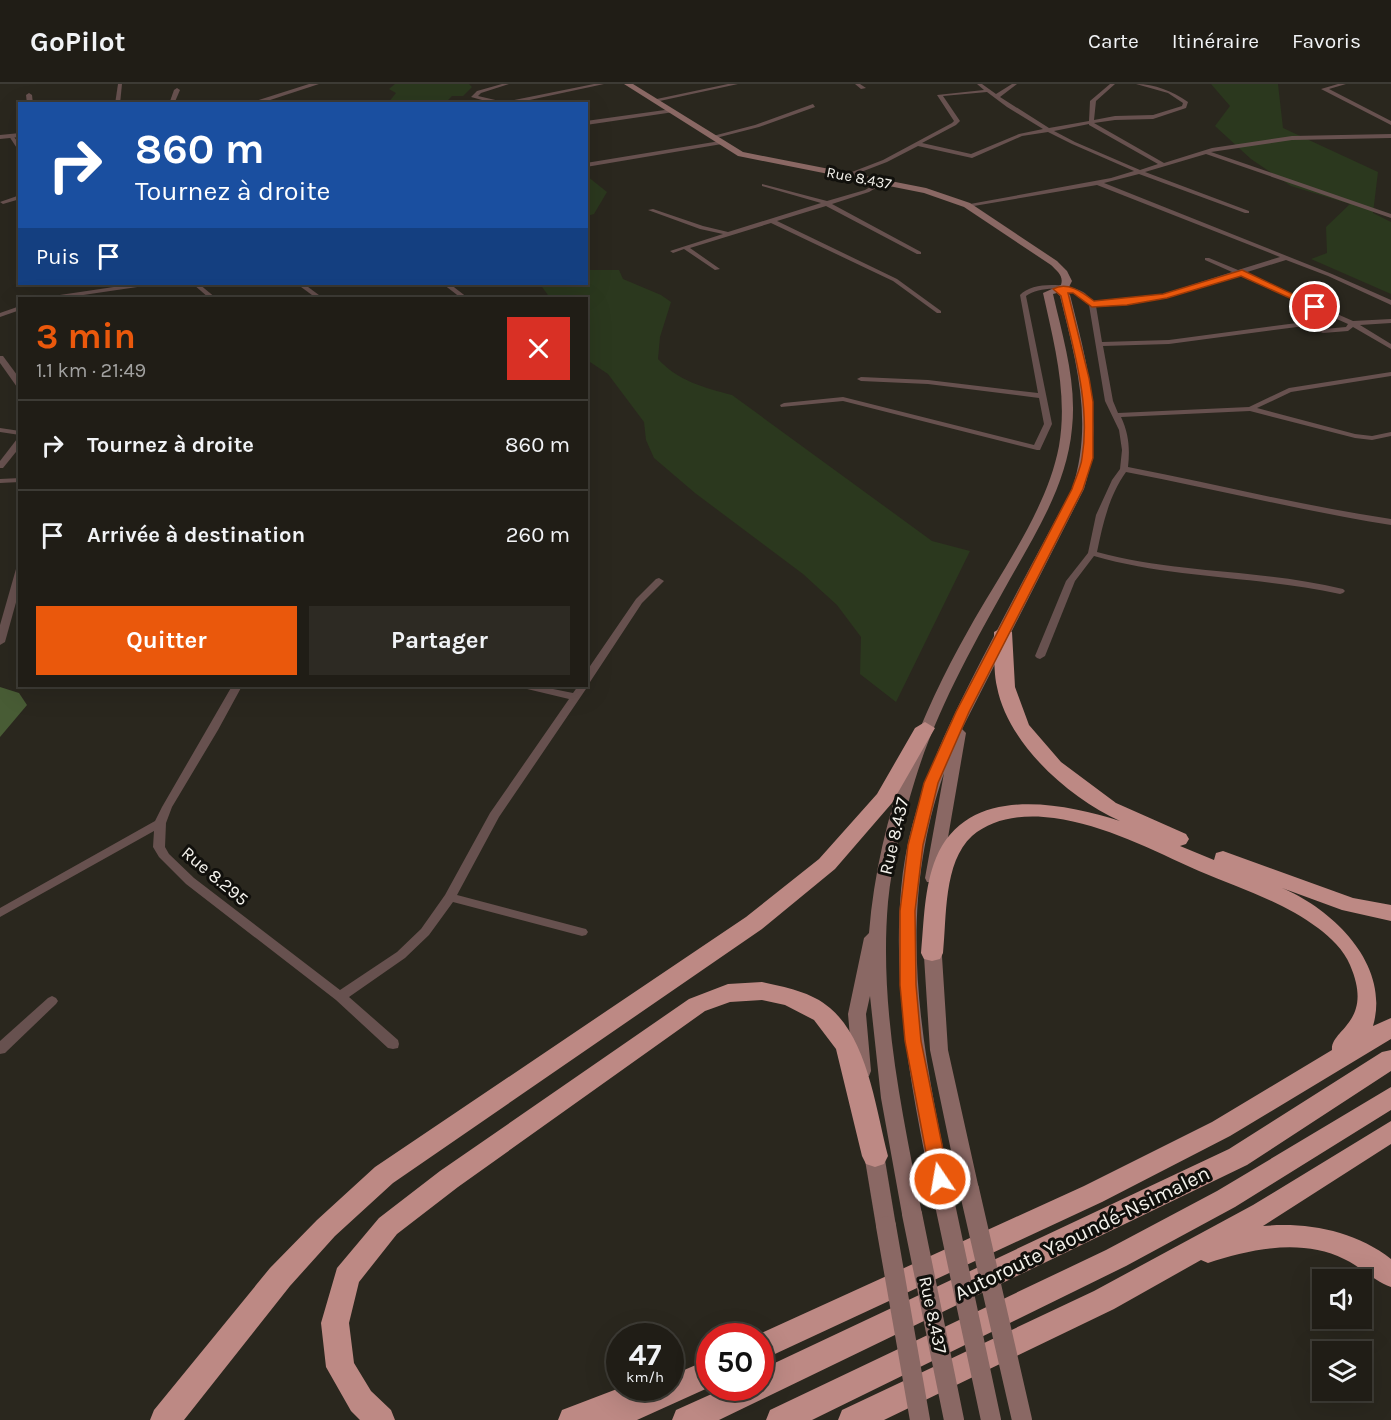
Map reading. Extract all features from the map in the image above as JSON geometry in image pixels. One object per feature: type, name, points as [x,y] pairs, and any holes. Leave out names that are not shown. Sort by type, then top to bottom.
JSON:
[{"type":"highway","points":[[1003,632],[1005,687],[1020,727],[1054,766],[1109,808],[1238,865],[1350,905],[1391,913]]},
{"type":"highway","points":[[165,1420],[280,1277],[326,1228],[384,1175],[754,923],[827,864],[885,798],[925,728]]},
{"type":"highway","points":[[932,953],[942,876],[950,851],[963,833],[986,818],[1019,810],[1052,811],[1083,816],[1119,828],[1285,900],[1316,916],[1340,933],[1357,953],[1367,975],[1372,996],[1366,1019],[1358,1035],[1316,1072]]},
{"type":"highway","points":[[380,1420],[361,1401],[340,1367],[334,1323],[347,1277],[388,1226],[459,1172],[697,1005],[728,993],[762,992],[791,997],[822,1014],[847,1046],[874,1156]]},
{"type":"highway","points":[[774,1342],[1093,1194],[1221,1129],[1391,1027]]},
{"type":"highway","name":"Autoroute Yaoundé-Nsimalen","points":[[774,1378],[1238,1157],[1391,1059]]},
{"type":"highway","name":"Autoroute Yaoundé-Nsimalen","points":[[781,1420],[1126,1253],[1226,1199],[1391,1097]]},
{"type":"highway","points":[[853,1420],[1104,1300],[1262,1212],[1391,1131]]},
{"type":"highway","points":[[1152,1274],[1215,1249],[1252,1239],[1309,1236],[1345,1246],[1381,1266],[1391,1275]]},
{"type":"highway","points":[[605,1420],[696,1377]]},
{"type":"highway","points":[[573,1420],[624,1401]]},
{"type":"highway","points":[[687,1420],[728,1401]]},
{"type":"main road","name":"Rue 8.437","points":[[628,84],[716,140],[748,156],[926,191],[970,206],[1054,264],[1064,273],[1067,281],[1065,287],[1048,293],[1068,403],[1067,428],[1054,486],[934,706],[925,728],[894,830],[880,903],[879,974],[890,1099],[954,1420]]},
{"type":"main road","name":"Rue 8.437","points":[[991,1420],[913,1041],[908,985],[908,911],[916,845],[931,783],[962,712],[1078,489],[1088,458],[1088,402],[1084,378],[1065,295],[1057,289]]},
{"type":"main road","points":[[962,712],[932,890],[932,953],[939,1050],[1022,1420]]},
{"type":"main road","points":[[880,903],[857,1014],[859,1048],[874,1156],[920,1420]]},
{"type":"street","points":[[117,102],[120,84]]},
{"type":"street","points":[[256,102],[316,84]]},
{"type":"street","points":[[497,102],[474,97],[479,92],[507,84]]},
{"type":"street","points":[[516,102],[602,84]]},
{"type":"street","points":[[655,100],[736,84]]},
{"type":"street","points":[[857,84],[863,88]]},
{"type":"street","points":[[979,84],[1047,130],[1140,172],[1247,212]]},
{"type":"street","points":[[996,96],[1015,84]]},
{"type":"street","points":[[1090,123],[1093,101],[1113,84]]},
{"type":"street","points":[[918,144],[972,156],[990,150],[1012,138],[1115,118],[1154,117],[1184,107],[1186,103],[1170,92],[1138,84]]},
{"type":"street","points":[[1344,84],[1324,89],[1391,123]]},
{"type":"street","points":[[172,102],[177,90]]},
{"type":"street","points":[[846,176],[885,161],[957,121],[940,95],[987,91]]},
{"type":"street","points":[[29,94],[30,102]]},
{"type":"street","points":[[588,165],[716,140],[813,106]]},
{"type":"street","points":[[588,123],[672,111]]},
{"type":"street","points":[[1090,123],[1162,164]]},
{"type":"street","points":[[0,137],[16,136]]},
{"type":"street","points":[[970,206],[1098,183],[1205,152],[1292,138],[1391,136]]},
{"type":"street","points":[[1205,152],[1391,216]]},
{"type":"street","points":[[673,251],[867,191],[881,183]]},
{"type":"street","points":[[1098,183],[1330,275],[1391,303]]},
{"type":"street","points":[[764,185],[826,203],[919,253]]},
{"type":"street","points":[[3,202],[18,198]]},
{"type":"street","points":[[651,210],[702,228],[728,233]]},
{"type":"street","points":[[771,220],[895,280],[939,312]]},
{"type":"street","points":[[685,247],[717,269]]},
{"type":"street","points":[[1092,304],[1164,296],[1285,258]]},
{"type":"street","points":[[1207,259],[1352,323],[1391,347]]},
{"type":"street","points":[[59,297],[126,285]]},
{"type":"street","points":[[197,285],[212,297]]},
{"type":"street","points":[[301,285],[319,297]]},
{"type":"street","points":[[447,285],[464,297]]},
{"type":"street","points":[[784,405],[843,399],[1037,448],[1048,424],[1023,295],[1030,289],[1075,291],[1092,304],[1109,401],[1118,415],[1126,450],[1124,469],[1116,480],[1100,515],[1092,553],[1071,581],[1040,656]]},
{"type":"street","points":[[0,315],[18,309]]},
{"type":"street","points":[[1100,344],[1169,342],[1297,325],[1336,331],[1347,329],[1352,323],[1391,321]]},
{"type":"street","points":[[0,358],[18,382]]},
{"type":"street","points":[[1250,410],[1288,390],[1391,374]]},
{"type":"street","points":[[861,380],[928,382],[1041,396]]},
{"type":"street","points":[[1118,415],[1250,410],[1355,436],[1372,438],[1391,434]]},
{"type":"street","points":[[0,430],[18,433]]},
{"type":"street","points":[[0,466],[18,444]]},
{"type":"street","points":[[1124,469],[1213,486],[1330,513],[1391,522]]},
{"type":"street","points":[[0,481],[18,480]]},
{"type":"street","points":[[1092,553],[1140,565],[1291,580],[1340,591]]},
{"type":"street","points":[[0,642],[18,576]]},
{"type":"street","points":[[588,677],[639,601],[659,580]]},
{"type":"street","points":[[0,913],[160,823],[236,687]]},
{"type":"street","points":[[531,687],[575,697]]},
{"type":"street","points":[[340,997],[401,955],[425,932],[450,897],[494,816],[582,687]]},
{"type":"street","name":"Rue 8.295","points":[[160,823],[159,847],[165,857],[190,881],[340,997],[393,1044]]},
{"type":"street","points":[[450,897],[582,932]]},
{"type":"street","points":[[0,1049],[52,1001]]},
{"type":"green space","points":[[395,84],[469,84],[472,87],[463,96],[452,96],[446,102],[389,102],[396,93],[389,89]]},
{"type":"green space","points":[[1211,84],[1278,84],[1283,128],[1378,172],[1373,213],[1391,222],[1391,294],[1311,259],[1327,253],[1326,227],[1350,204],[1291,186],[1251,159],[1215,126],[1230,106]]},
{"type":"green space","points":[[588,177],[607,192],[594,214],[588,216]]},
{"type":"green space","points":[[588,270],[619,270],[623,279],[661,295],[671,302],[660,337],[658,359],[666,367],[683,378],[732,395],[932,541],[970,551],[896,702],[860,674],[861,637],[837,605],[803,574],[695,493],[654,458],[646,440],[644,422],[608,374],[588,361],[588,297],[549,297],[541,285],[588,285]]},
{"type":"green space","points":[[0,687],[19,693],[27,705],[0,737]]},
{"type":"route","points":[[940,1179],[913,1041],[908,985],[908,911],[916,845],[931,783],[962,712],[1078,489],[1088,458],[1088,402],[1084,378],[1065,295],[1057,289],[1075,291],[1092,304],[1127,302],[1164,296],[1242,273],[1315,307]]}]
